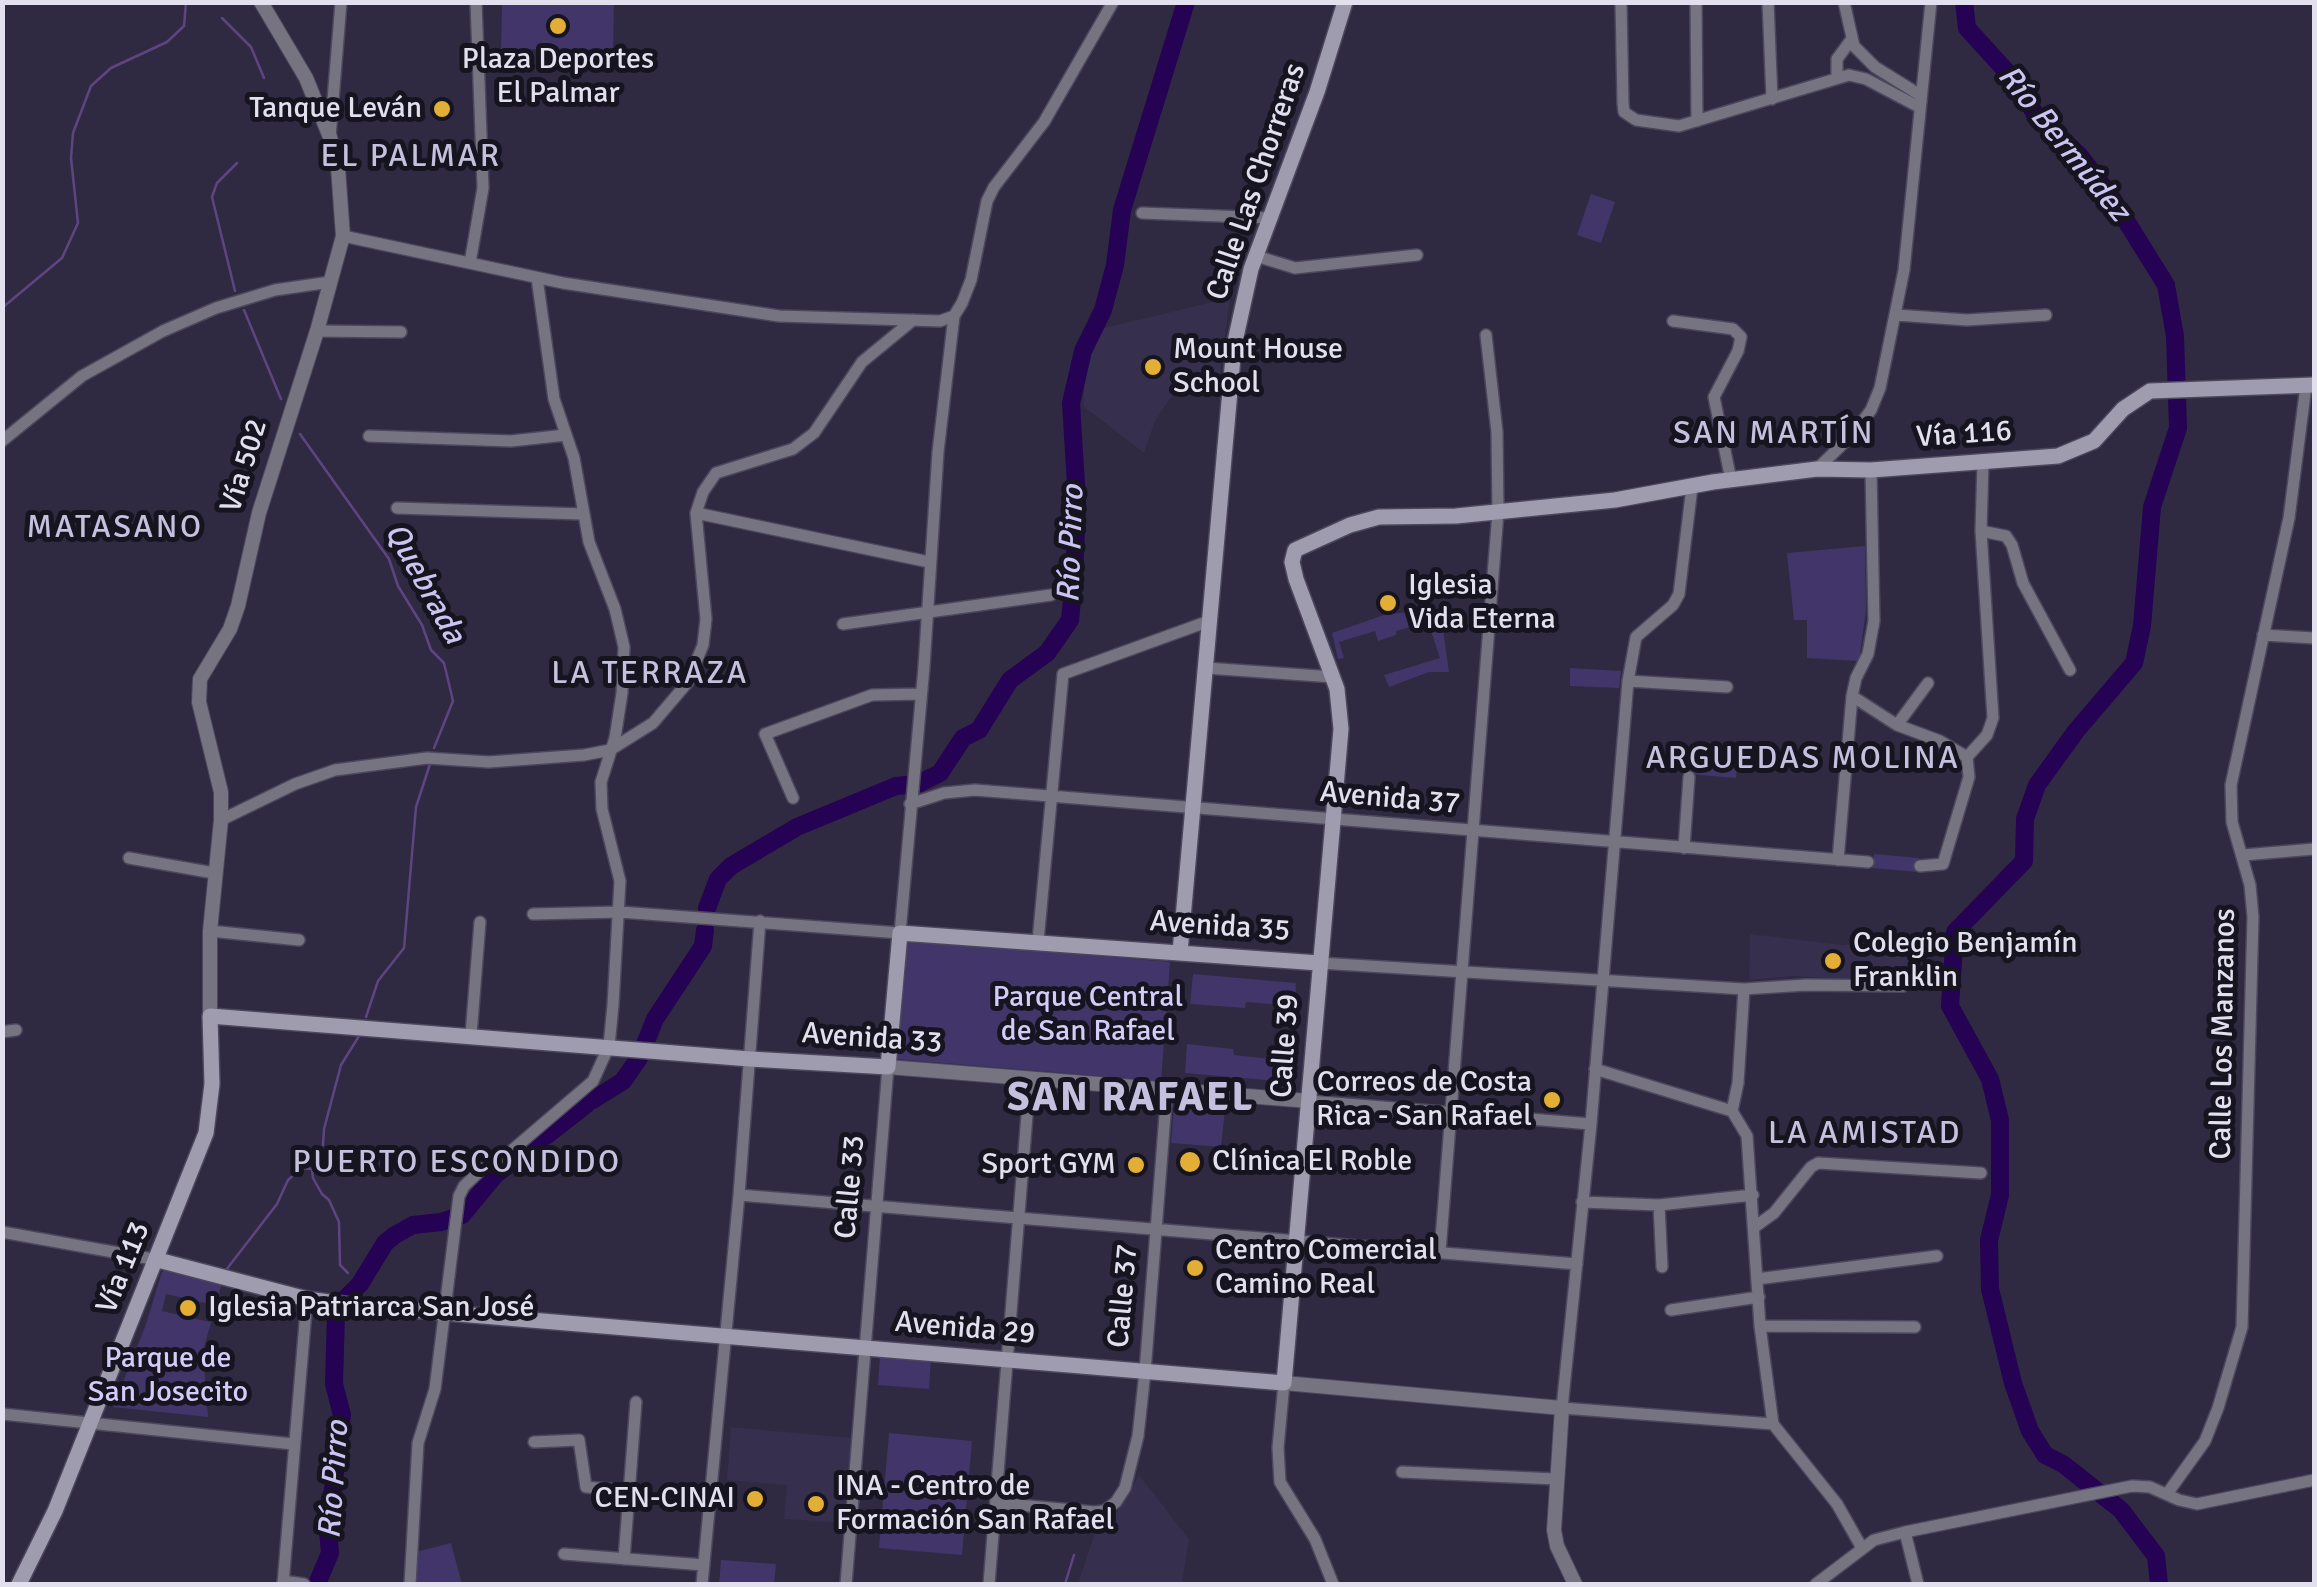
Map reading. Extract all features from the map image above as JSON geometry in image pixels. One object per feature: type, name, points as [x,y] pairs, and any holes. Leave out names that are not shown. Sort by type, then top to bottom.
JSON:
[{"type":"main road","name":"Calle Las Chorreras","points":[[1209,621],[1234,346],[1244,296],[1345,2]]},
{"type":"main road","name":"Vía 116","points":[[1303,546],[1350,525],[1380,517],[1456,516],[1615,500],[1817,469],[1871,470],[2068,454],[2094,441],[2136,398],[2150,391],[2310,386]]},
{"type":"main road","name":"Calle 39","points":[[1284,1383],[1341,714],[1333,677],[1292,562],[1293,553],[1303,546]]},
{"type":"main road","points":[[1180,952],[1209,621]]},
{"type":"main road","name":"Avenida 35","points":[[900,933],[1319,962]]},
{"type":"main road","name":"Calle 33","points":[[888,1067],[900,933]]},
{"type":"main road","name":"Avenida 33","points":[[210,1016],[888,1067]]},
{"type":"main road","name":"Vía 113","points":[[19,1584],[55,1510],[158,1260],[210,1119],[210,1016]]},
{"type":"main road","name":"Avenida 29","points":[[158,1260],[307,1298],[445,1314],[1284,1383]]},
{"type":"street","name":"Vía 502","points":[[210,1016],[210,931],[221,820],[220,792],[199,702],[200,679],[234,617],[258,512],[317,331],[343,236],[338,168],[330,137],[306,78],[262,2]]},
{"type":"street","points":[[330,137],[341,2]]},
{"type":"street","points":[[470,263],[483,188],[476,2]]},
{"type":"street","name":"Calle 33","points":[[900,933],[929,562],[954,316],[971,280],[984,214],[994,187],[1044,122],[1113,2]]},
{"type":"street","points":[[1621,2],[1623,103],[1628,117],[1680,126],[1837,78],[1859,76],[1919,101]]},
{"type":"street","points":[[1696,2],[1697,121]]},
{"type":"street","points":[[1768,2],[1772,98]]},
{"type":"street","points":[[1844,2],[1851,40],[1875,67],[1919,101]]},
{"type":"street","points":[[1919,2],[1928,17]]},
{"type":"street","points":[[1817,469],[1853,434],[1871,410],[1880,388],[1904,270],[1930,2]]},
{"type":"street","points":[[1837,78],[1837,59],[1851,40]]},
{"type":"street","points":[[1142,212],[1272,218]]},
{"type":"street","points":[[343,236],[537,278],[778,316],[940,321],[954,316]]},
{"type":"street","points":[[1256,256],[1294,268],[1417,255]]},
{"type":"street","points":[[410,1584],[418,1444],[436,1389],[456,1206],[464,1186],[592,1081],[609,1046],[620,912],[618,866],[602,809],[601,782],[615,738],[624,647],[615,609],[588,542],[574,458],[548,364],[537,278]]},
{"type":"street","points":[[2,441],[82,376],[163,331],[216,308],[274,290],[330,282]]},
{"type":"street","points":[[1896,315],[1967,320],[2046,315]]},
{"type":"street","points":[[221,820],[295,784],[354,766],[427,758],[490,762],[610,750],[653,722],[688,682],[699,660],[706,619],[696,512],[716,474],[793,450],[814,433],[862,362],[913,320]]},
{"type":"street","points":[[1673,321],[1738,331],[1741,336],[1738,351],[1714,398],[1731,480]]},
{"type":"street","points":[[317,331],[401,332]]},
{"type":"street","points":[[1440,1252],[1498,512],[1497,432],[1486,336]]},
{"type":"street","name":"Calle Los Manzanos","points":[[2166,1494],[2204,1440],[2218,1408],[2242,1327],[2253,917],[2243,855],[2232,822],[2231,785],[2289,518],[2310,386]]},
{"type":"street","points":[[369,436],[511,441],[566,435]]},
{"type":"street","points":[[1920,866],[1943,864],[1969,777],[1967,757],[1988,735],[1993,718],[1981,531],[1984,462]]},
{"type":"street","points":[[1838,860],[1852,696],[1868,654],[1874,621],[1871,470]]},
{"type":"street","points":[[1575,1584],[1557,1546],[1554,1530],[1556,1479],[1604,982],[1628,682],[1636,637],[1673,605],[1679,594],[1692,486]]},
{"type":"street","points":[[397,508],[582,514]]},
{"type":"street","points":[[696,512],[929,562]]},
{"type":"street","points":[[1981,531],[2006,536],[2023,583],[2070,670]]},
{"type":"street","points":[[842,624],[1051,594]]},
{"type":"street","points":[[1038,942],[1064,672],[1209,621]]},
{"type":"street","points":[[2263,635],[2314,638]]},
{"type":"street","points":[[1206,668],[1333,677]]},
{"type":"street","points":[[1628,682],[1728,687]]},
{"type":"street","points":[[1897,725],[1928,683]]},
{"type":"street","points":[[793,798],[765,734],[872,696],[921,694]]},
{"type":"street","points":[[1852,696],[1897,725],[1940,741],[1967,757]]},
{"type":"street","points":[[1684,848],[1689,777]]},
{"type":"street","name":"Avenida 37","points":[[910,798],[961,790],[1054,796],[1868,862]]},
{"type":"street","points":[[2243,855],[2314,849]]},
{"type":"street","points":[[129,858],[214,873]]},
{"type":"street","name":"Avenida 35","points":[[533,914],[620,912],[900,933]]},
{"type":"street","points":[[702,1584],[760,921]]},
{"type":"street","points":[[470,1036],[480,922]]},
{"type":"street","points":[[210,931],[299,940]]},
{"type":"street","name":"Avenida 35","points":[[1319,962],[1744,989],[1902,986]]},
{"type":"street","points":[[1732,1111],[1738,1082],[1744,989]]},
{"type":"street","points":[[2,1032],[16,1030]]},
{"type":"street","name":"Calle 33","points":[[846,1584],[888,1067]]},
{"type":"street","name":"Avenida 33","points":[[888,1067],[1591,1124]]},
{"type":"street","points":[[1595,1069],[1732,1111],[1747,1136],[1760,1326],[1773,1424],[1837,1504],[1862,1548]]},
{"type":"street","points":[[990,1584],[1030,1078]]},
{"type":"street","name":"Calle 37","points":[[997,1503],[1094,1512],[1116,1502],[1130,1476],[1146,1372],[1167,1090]]},
{"type":"street","points":[[1756,1226],[1774,1213],[1811,1166],[1818,1163],[1981,1173]]},
{"type":"street","points":[[739,1195],[1577,1264]]},
{"type":"street","points":[[1582,1202],[1659,1205],[1753,1195]]},
{"type":"street","points":[[1659,1205],[1662,1266]]},
{"type":"street","points":[[2,1232],[158,1260]]},
{"type":"street","points":[[1758,1280],[1938,1256]]},
{"type":"street","points":[[1671,1310],[1758,1297]]},
{"type":"street","points":[[304,1584],[283,1583],[307,1298]]},
{"type":"street","points":[[1760,1326],[1915,1326]]},
{"type":"street","points":[[1284,1383],[1278,1448],[1280,1482],[1315,1539],[1333,1584]]},
{"type":"street","name":"Avenida 29","points":[[1284,1383],[1773,1424]]},
{"type":"street","points":[[624,1558],[636,1402]]},
{"type":"street","points":[[2,1414],[293,1444]]},
{"type":"street","points":[[534,1442],[579,1440],[586,1487],[629,1491]]},
{"type":"street","points":[[1402,1472],[1556,1479]]},
{"type":"street","points":[[1816,1584],[1874,1540],[1905,1532],[2132,1486],[2150,1487],[2197,1504],[2314,1480]]},
{"type":"street","points":[[1905,1532],[1918,1584]]},
{"type":"street","points":[[564,1554],[704,1564]]},
{"type":"shaded area","name":"Mount House School","points":[[1230,298],[1218,387],[1182,381],[1155,421],[1144,453],[1083,406],[1087,354],[1100,329]]},
{"type":"shaded area","name":"Colegio Benjamín Franklin","points":[[1750,934],[1842,945],[1923,938],[1909,983],[1793,976],[1749,980]]},
{"type":"shaded area","points":[[731,1427],[851,1438],[845,1523],[784,1519],[787,1485],[727,1480]]},
{"type":"shaded area","points":[[1139,1475],[1189,1539],[1182,1584],[1078,1584],[1099,1521],[1117,1512]]},
{"type":"green space","name":"Plaza Deportes El Palmar","points":[[502,3],[614,3],[613,50],[501,49]]},
{"type":"green space","points":[[1591,194],[1615,202],[1601,243],[1577,235]]},
{"type":"green space","points":[[1865,546],[1866,610],[1859,661],[1807,658],[1807,620],[1794,620],[1787,553]]},
{"type":"green space","points":[[1440,608],[1449,672],[1429,672],[1389,687],[1384,675],[1440,658],[1428,622],[1378,641],[1375,631],[1339,642],[1344,658],[1338,659],[1332,633],[1384,615]]},
{"type":"green space","points":[[1570,668],[1621,671],[1619,688],[1570,686]]},
{"type":"green space","points":[[1738,753],[1736,778],[1688,774],[1688,755]]},
{"type":"green space","points":[[1874,854],[1919,858],[1918,872],[1872,868]]},
{"type":"green space","name":"Parque Central de San Rafael","points":[[905,940],[1170,962],[1161,1081],[895,1059]]},
{"type":"green space","points":[[1193,974],[1296,983],[1295,1006],[1246,1002],[1245,1008],[1190,1004]]},
{"type":"green space","points":[[1187,1044],[1233,1049],[1234,1055],[1290,1061],[1289,1082],[1185,1073]]},
{"type":"green space","points":[[1174,1105],[1225,1109],[1221,1147],[1171,1143]]},
{"type":"green space","name":"Parque de San Josecito","points":[[167,1269],[222,1283],[203,1351],[208,1417],[113,1407],[162,1272]],"holes":[[[166,1294],[214,1305],[210,1322],[162,1311]]]},
{"type":"green space","points":[[880,1355],[931,1359],[929,1389],[878,1385]]},
{"type":"green space","points":[[889,1433],[972,1441],[962,1555],[879,1548]]},
{"type":"green space","points":[[451,1543],[462,1584],[416,1584],[416,1552]]},
{"type":"green space","points":[[721,1560],[776,1564],[774,1584],[719,1584]]},
{"type":"waterway","points":[[2,308],[62,258],[78,223],[71,158],[73,133],[91,86],[111,68],[167,42],[184,26],[186,2]]},
{"type":"waterway","name":"Río Pirro","points":[[707,908],[718,879],[731,866],[797,827],[896,786],[918,784],[940,773],[963,738],[979,730],[1010,680],[1047,653],[1070,620],[1077,501],[1071,403],[1083,351],[1103,310],[1115,265],[1122,210],[1186,2]]},
{"type":"waterway","name":"Río Bermúdez","points":[[1964,2],[1967,28],[2017,83],[2035,114],[2079,155],[2110,195],[2166,285],[2175,336],[2178,428],[2152,507],[2142,626],[2134,663],[2076,731],[2037,785],[2025,819],[2024,861],[1955,932],[1950,1006],[1990,1079],[2000,1120],[2000,1195],[1989,1240],[1990,1289],[2013,1383],[2030,1431],[2045,1455],[2063,1464],[2121,1510],[2156,1556],[2159,1584]]},
{"type":"waterway","points":[[222,18],[251,47],[264,78]]},
{"type":"waterway","points":[[235,291],[212,197],[217,183],[237,163]]},
{"type":"waterway","points":[[244,310],[281,399]]},
{"type":"waterway","name":"Quebrada","points":[[300,434],[389,559],[398,586],[422,625],[431,650],[444,663],[453,701],[434,748]]},
{"type":"waterway","name":"Quebrada","points":[[366,1017],[378,981],[404,948],[416,807],[430,764]]},
{"type":"waterway","name":"Río Pirro","points":[[645,1044],[655,1019],[703,946],[705,930]]},
{"type":"waterway","name":"Quebrada","points":[[323,1145],[341,1065],[359,1036]]},
{"type":"waterway","name":"Río Pirro","points":[[593,1100],[623,1081],[639,1058]]},
{"type":"waterway","name":"Río Pirro","points":[[546,1136],[587,1104]]},
{"type":"waterway","name":"Río Pirro","points":[[345,1299],[360,1284],[385,1243],[413,1225],[462,1215],[496,1174],[538,1142]]},
{"type":"waterway","name":"Quebrada","points":[[318,1158],[312,1169],[313,1178],[339,1222],[340,1265],[348,1273]]},
{"type":"waterway","points":[[226,1270],[277,1204],[288,1180],[302,1168],[312,1169]]},
{"type":"waterway","name":"Quebrada","points":[[354,1283],[355,1289]]},
{"type":"waterway","name":"Río Pirro","points":[[317,1584],[330,1553],[328,1530],[342,1415],[334,1384],[336,1313]]},
{"type":"waterway","name":"Quebrada","points":[[1065,1584],[1074,1555]]},
{"type":"place","name":"Plaza Deportes El Palmar","points":[[558,26]]},
{"type":"place","name":"Tanque Leván","points":[[442,109]]},
{"type":"place","name":"Mount House School","points":[[1153,367]]},
{"type":"place","name":"Iglesia Vida Eterna","points":[[1388,603]]},
{"type":"place","name":"Colegio Benjamín Franklin","points":[[1833,961]]},
{"type":"place","name":"Correos de Costa Rica - San Rafael","points":[[1552,1100]]},
{"type":"place","name":"Clínica El Roble","points":[[1190,1162]]},
{"type":"place","name":"Sport GYM","points":[[1136,1165]]},
{"type":"place","name":"Centro Comercial Camino Real","points":[[1195,1268]]},
{"type":"place","name":"Iglesia Patriarca San José","points":[[188,1308]]},
{"type":"place","name":"CEN-CINAI","points":[[755,1499]]},
{"type":"place","name":"INA - Centro de Formación San Rafael","points":[[816,1504]]},
{"type":"district","name":"EL PALMAR","points":[[411,158]]},
{"type":"district","name":"SAN MARTÍN","points":[[1774,435]]},
{"type":"district","name":"MATASANO","points":[[115,529]]},
{"type":"district","name":"LA TERRAZA","points":[[650,675]]},
{"type":"district","name":"ARGUEDAS MOLINA","points":[[1803,760]]},
{"type":"district","name":"SAN RAFAEL","points":[[1131,1099]]},
{"type":"district","name":"LA AMISTAD","points":[[1865,1135]]},
{"type":"district","name":"PUERTO ESCONDIDO","points":[[457,1164]]}]
